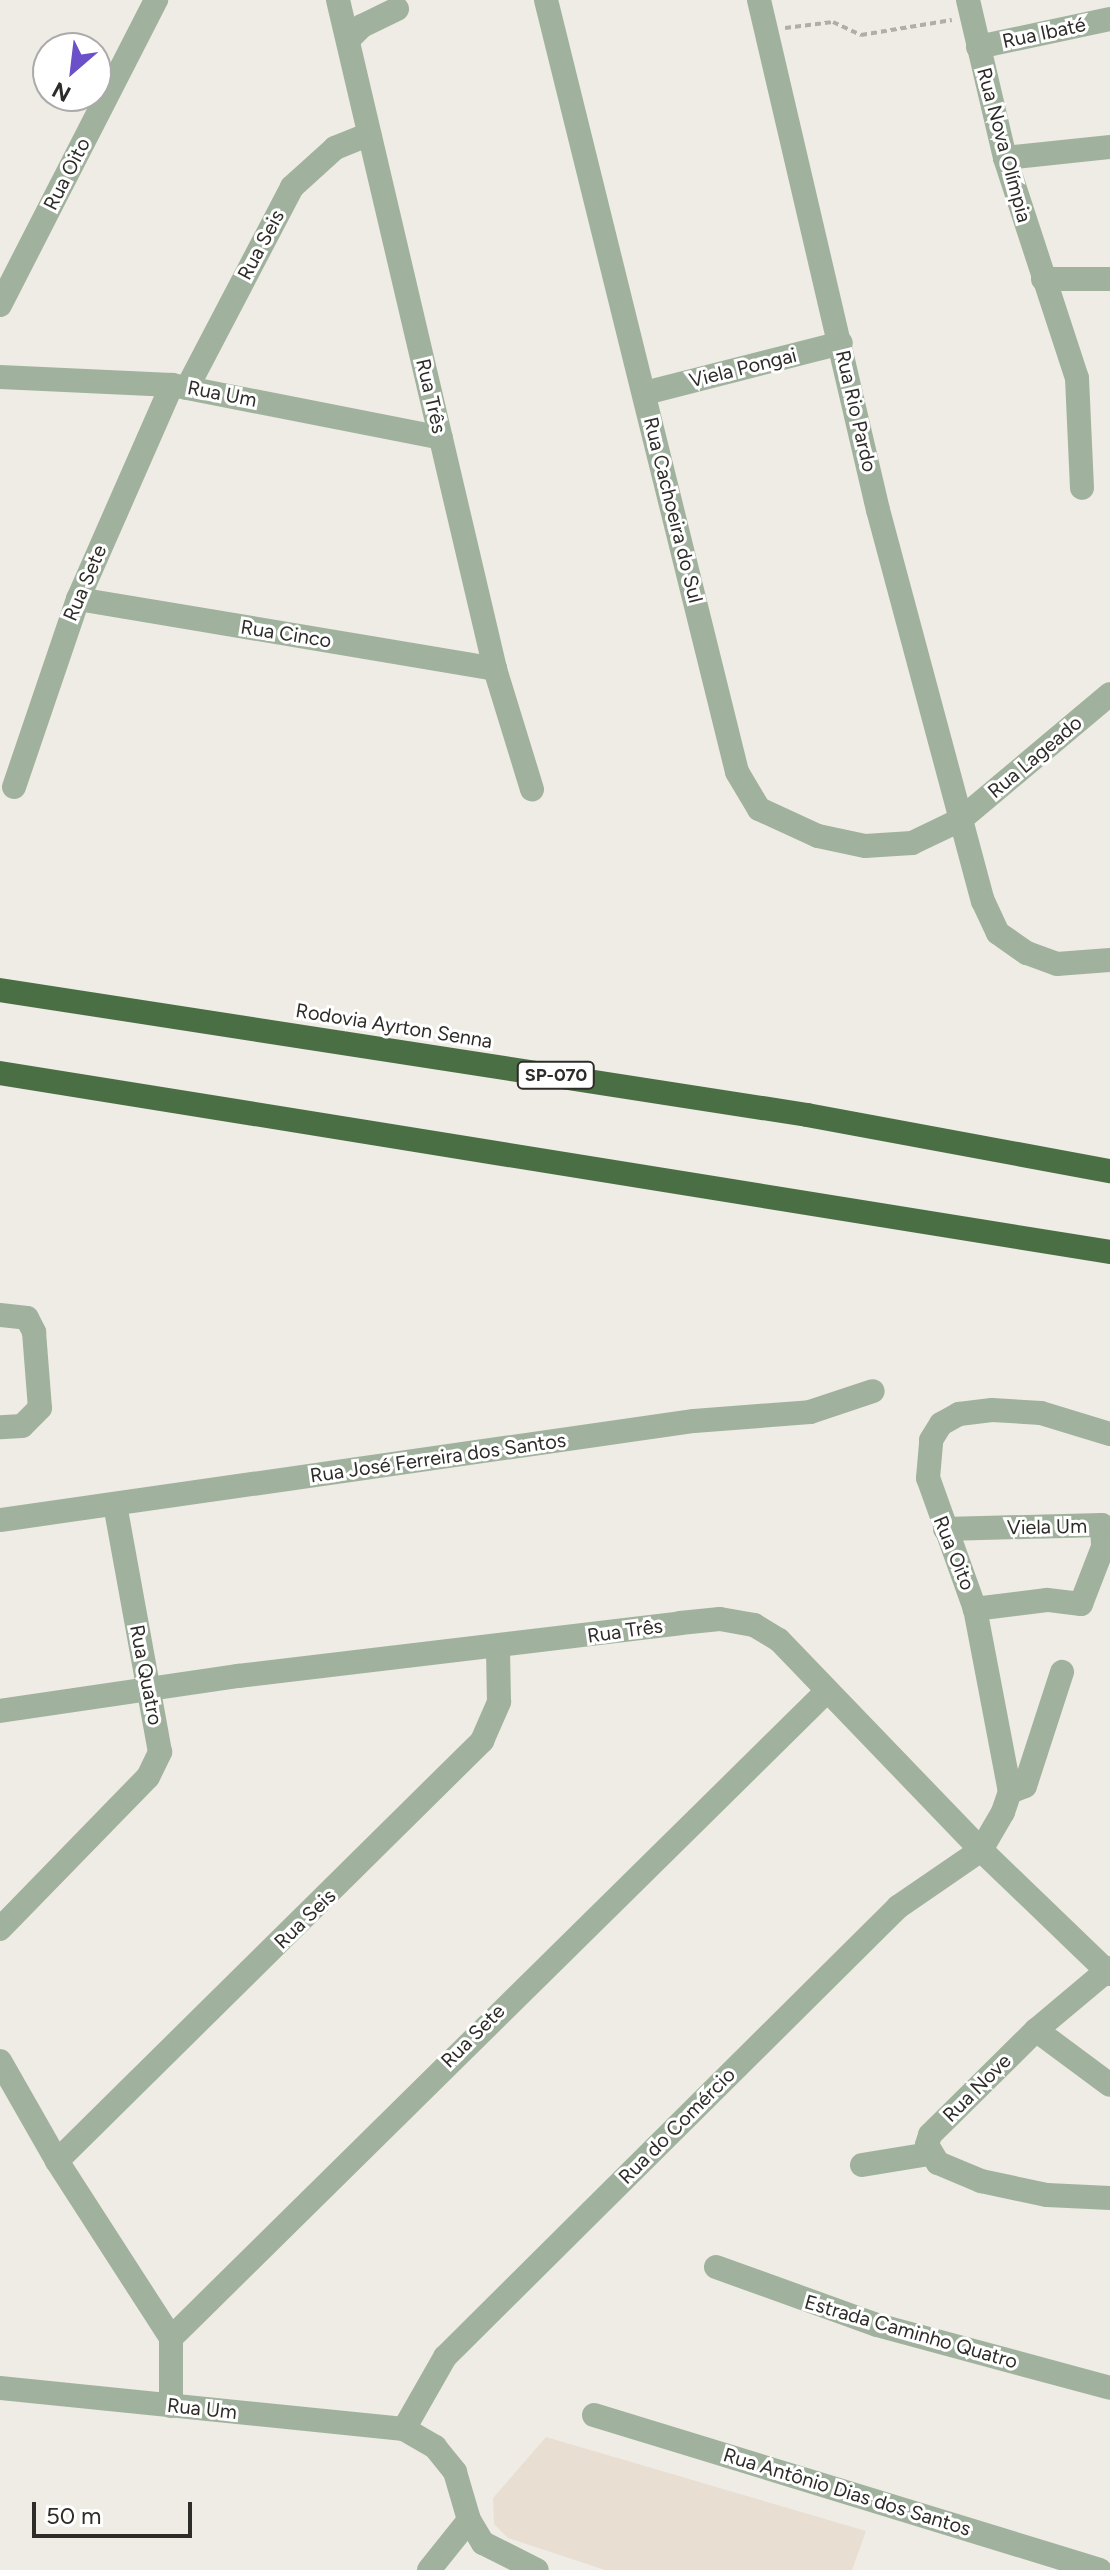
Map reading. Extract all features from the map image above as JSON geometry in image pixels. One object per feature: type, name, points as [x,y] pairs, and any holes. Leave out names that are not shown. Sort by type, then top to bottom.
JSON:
[{"type":"highway","name":"Rodovia Ayrton Senna","points":[[0,990],[807,1115],[1110,1171]]},
{"type":"highway","points":[[0,1073],[1110,1252]]},
{"type":"street","name":"Rua Oito","points":[[0,305],[156,0]]},
{"type":"street","name":"Rua Três","points":[[338,0],[495,669],[532,789]]},
{"type":"street","name":"Rua Cachoeira do Sul","points":[[546,0],[737,772],[759,809],[806,832],[865,846],[912,843],[960,820]]},
{"type":"street","name":"Rua Rio Pardo","points":[[759,0],[878,510],[960,820],[998,933],[1019,948],[1057,964],[1110,960]]},
{"type":"street","name":"Rua Nova Olímpia","points":[[970,8],[1005,158],[1078,387],[1082,488]]},
{"type":"street","points":[[348,40],[362,26],[397,9]]},
{"type":"street","name":"Rua Ibaté","points":[[978,47],[1110,19]]},
{"type":"street","name":"Rua Seis","points":[[179,386],[292,187],[335,148],[369,134]]},
{"type":"street","points":[[1005,158],[1110,147]]},
{"type":"street","points":[[1045,284],[1110,279]]},
{"type":"street","name":"Viela Pongai","points":[[645,393],[841,343]]},
{"type":"street","name":"Rua Um","points":[[0,377],[179,386],[441,438]]},
{"type":"street","name":"Rua Sete","points":[[14,787],[78,599],[179,386]]},
{"type":"street","name":"Rua Cinco","points":[[78,599],[495,669]]},
{"type":"street","name":"Rua Lageado","points":[[960,820],[1110,694]]},
{"type":"street","points":[[0,1315],[27,1318],[34,1332],[40,1408],[22,1426],[0,1427]]},
{"type":"street","name":"Rua José Ferreira dos Santos","points":[[0,1520],[694,1421],[810,1412],[873,1391]]},
{"type":"street","name":"Rua Oito","points":[[1010,1792],[975,1609],[928,1478],[931,1440],[941,1424],[959,1414],[1004,1411],[1041,1413],[1110,1434]]},
{"type":"street","name":"Rua Quatro","points":[[0,1929],[148,1777],[160,1752],[115,1504]]},
{"type":"street","name":"Viela Um","points":[[945,1529],[1102,1525],[1103,1547],[1081,1604],[1047,1600],[975,1609]]},
{"type":"street","name":"Rua Três","points":[[0,1711],[148,1692],[238,1676],[498,1648],[720,1619],[754,1625],[779,1640],[981,1850],[1108,1971]]},
{"type":"street","name":"Rua Seis","points":[[57,2161],[482,1741],[499,1702],[498,1648]]},
{"type":"street","points":[[981,1850],[1010,1792],[1025,1786],[1062,1672]]},
{"type":"street","name":"Rua Sete","points":[[171,2338],[827,1691]]},
{"type":"street","name":"Rua do Comércio","points":[[404,2429],[445,2357],[898,1907],[981,1850]]},
{"type":"street","name":"Rua Nove","points":[[929,2154],[930,2135],[1036,2030],[1108,1971]]},
{"type":"street","points":[[1036,2030],[1110,2085]]},
{"type":"street","points":[[0,2061],[57,2161],[171,2338],[171,2406]]},
{"type":"street","points":[[862,2165],[929,2154],[966,2175],[1012,2189],[1110,2198]]},
{"type":"street","name":"Estrada Caminho Quatro","points":[[716,2267],[877,2325],[1110,2388]]},
{"type":"street","name":"Rua Um","points":[[0,2388],[404,2429]]},
{"type":"street","name":"Rua Antônio Dias dos Santos","points":[[594,2415],[1100,2570]]},
{"type":"street","points":[[404,2429],[445,2458],[455,2472],[469,2520],[483,2543],[537,2570]]},
{"type":"street","points":[[429,2570],[469,2520]]},
{"type":"path","points":[[767,30],[833,22],[861,35],[970,8]]},
{"type":"shaded area","points":[[546,2437],[866,2531],[852,2570],[605,2570],[508,2538],[494,2524],[493,2498]]}]
